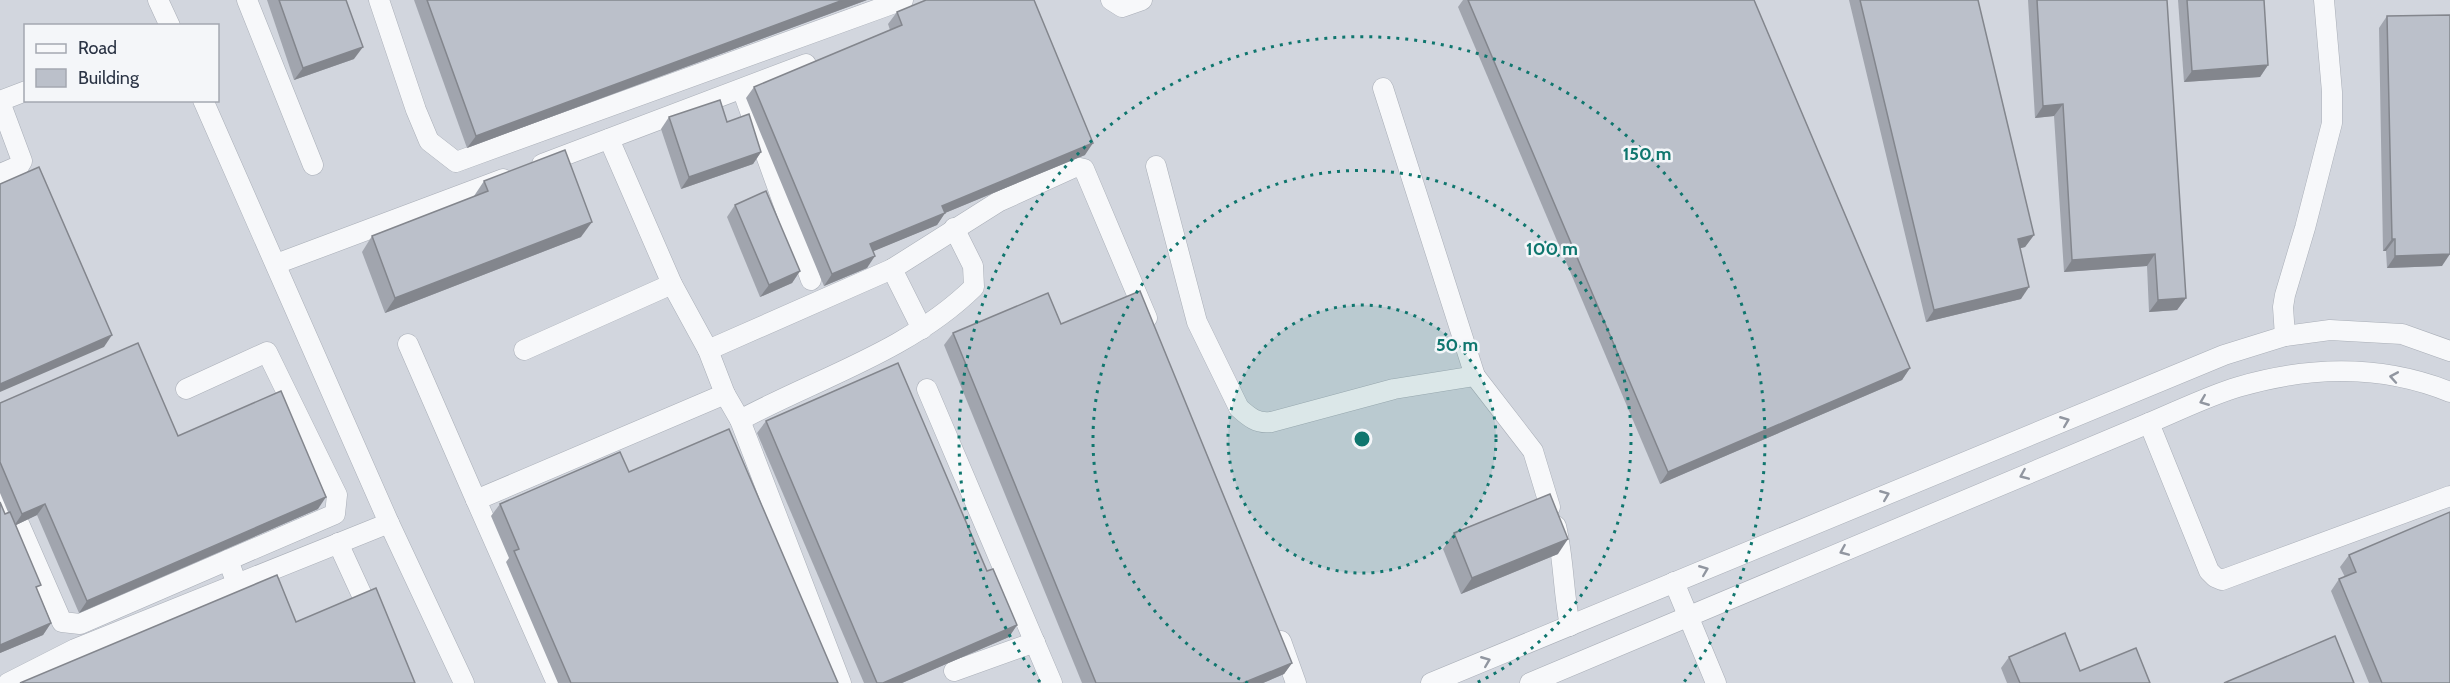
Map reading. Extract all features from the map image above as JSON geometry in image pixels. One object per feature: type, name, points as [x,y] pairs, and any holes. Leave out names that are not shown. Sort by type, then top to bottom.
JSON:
[{"type":"street","points":[[158,0],[169,24]]},
{"type":"street","points":[[247,0],[313,165]]},
{"type":"street","points":[[379,0],[416,110],[429,141],[456,162],[903,0]]},
{"type":"street","points":[[1111,0],[1122,7],[1142,0]]},
{"type":"street","points":[[2285,336],[2283,307],[2285,295],[2332,123],[2325,0]]},
{"type":"street","points":[[276,264],[806,64]]},
{"type":"street","points":[[1383,88],[1475,376],[1533,451],[1550,507]]},
{"type":"street","points":[[742,89],[811,280]]},
{"type":"street","points":[[0,174],[19,166],[22,161],[0,101],[24,92]]},
{"type":"street","points":[[204,102],[389,523],[464,683]]},
{"type":"street","points":[[609,139],[672,284],[708,350],[725,394],[740,420],[841,683]]},
{"type":"street","points":[[1156,166],[1197,322],[1239,408],[1249,417],[1263,423],[1272,422],[1394,389],[1475,376]]},
{"type":"street","points":[[708,350],[892,269],[998,202],[1076,167],[1084,169],[1153,334]]},
{"type":"street","points":[[740,420],[906,339],[958,302],[974,287],[973,266],[954,228]]},
{"type":"street","points":[[892,269],[922,329]]},
{"type":"street","points":[[524,350],[672,284]]},
{"type":"street","points":[[1437,682],[2224,355],[2285,336],[2330,330],[2402,334],[2450,351]]},
{"type":"street","points":[[408,344],[555,680]]},
{"type":"street","points":[[0,480],[62,621],[80,624],[335,514],[337,495],[267,352],[186,389]]},
{"type":"street","points":[[1530,683],[2237,387],[2303,371],[2351,370],[2391,375],[2429,384],[2450,392]]},
{"type":"street","points":[[927,389],[1052,683]]},
{"type":"street","points":[[476,500],[725,394]]},
{"type":"street","points":[[2148,423],[2209,571],[2222,580],[2450,496]]},
{"type":"street","points":[[8,683],[75,649],[389,523]]},
{"type":"street","points":[[1556,526],[1563,554],[1564,596],[1570,626]]},
{"type":"street","points":[[338,543],[377,629]]},
{"type":"street","points":[[228,560],[237,584]]},
{"type":"street","points":[[1674,582],[1716,683]]},
{"type":"street","points":[[1273,620],[1291,664],[1296,683]]},
{"type":"street","points":[[954,671],[1035,642]]},
{"type":"shaded area","points":[[0,0],[2450,0],[2450,683],[0,683]]},
{"type":"building","points":[[279,0],[346,0],[363,47],[303,68]]},
{"type":"building","points":[[427,0],[843,0],[476,136]]},
{"type":"building","points":[[926,0],[1034,0],[1093,143],[942,206],[945,213],[870,244],[875,256],[832,274],[754,87],[902,25],[897,12]]},
{"type":"building","points":[[1468,0],[1754,0],[1910,368],[1668,472]]},
{"type":"building","points":[[1860,0],[1978,0],[2034,235],[2018,239],[2029,287],[1934,310]]},
{"type":"building","points":[[2037,0],[2167,0],[2186,298],[2158,300],[2155,254],[2072,260],[2063,104],[2043,106]]},
{"type":"building","points":[[2187,0],[2264,0],[2268,65],[2192,71]]},
{"type":"building","points":[[2450,15],[2450,254],[2395,256],[2395,239],[2392,239],[2387,16]]},
{"type":"building","points":[[720,100],[727,122],[749,114],[761,152],[689,177],[669,117]]},
{"type":"building","points":[[565,150],[592,222],[395,298],[372,236],[488,191],[484,181]]},
{"type":"building","points":[[39,167],[112,335],[0,384],[0,184]]},
{"type":"building","points":[[766,191],[800,271],[769,285],[735,205]]},
{"type":"building","points":[[1140,291],[1292,663],[1243,683],[1096,683],[953,333],[1048,293],[1061,324]]},
{"type":"building","points":[[138,343],[178,436],[281,391],[326,497],[87,601],[45,504],[22,514],[0,462],[0,403]]},
{"type":"building","points":[[898,363],[987,571],[993,569],[1017,625],[883,683],[877,683],[766,421]]},
{"type":"building","points":[[729,429],[838,683],[571,683],[514,551],[519,549],[500,504],[620,452],[629,472]]},
{"type":"building","points":[[1550,494],[1568,539],[1472,578],[1454,533]]},
{"type":"building","points":[[0,502],[5,514],[10,512],[41,585],[36,587],[51,623],[0,645]]},
{"type":"building","points":[[2450,512],[2450,683],[2382,683],[2339,579],[2356,572],[2349,555]]},
{"type":"building","points":[[277,575],[296,622],[376,588],[415,683],[20,683]]},
{"type":"building","points":[[2065,633],[2080,671],[2136,648],[2150,683],[2020,683],[2009,657]]},
{"type":"building","points":[[2335,636],[2354,683],[2224,683]]}]
